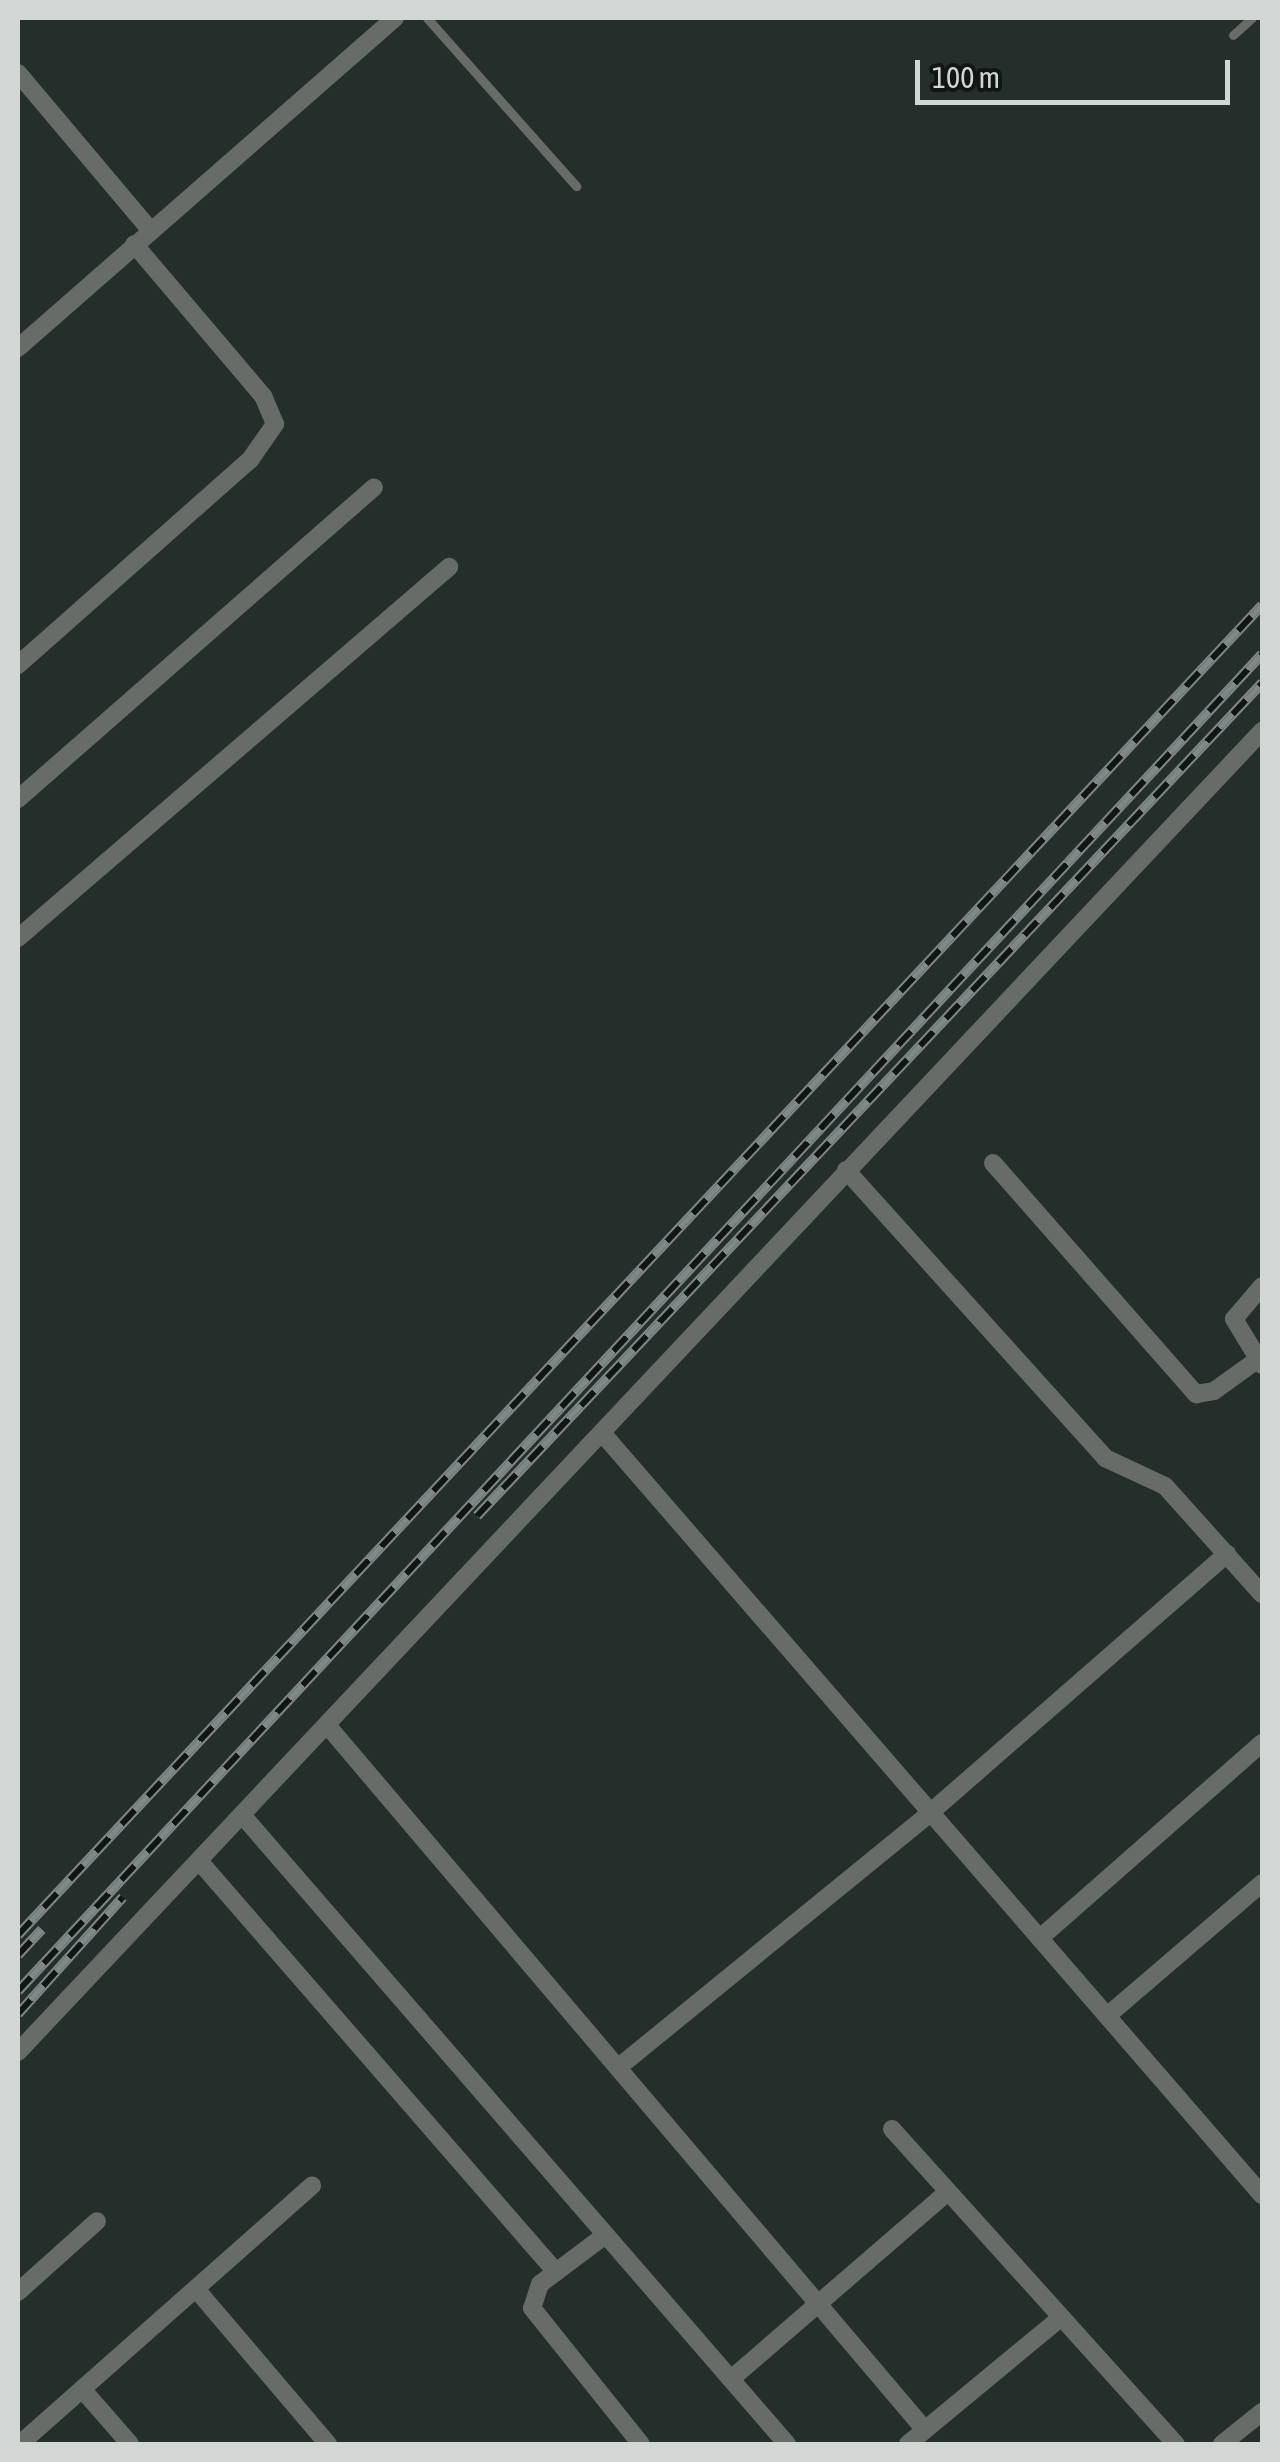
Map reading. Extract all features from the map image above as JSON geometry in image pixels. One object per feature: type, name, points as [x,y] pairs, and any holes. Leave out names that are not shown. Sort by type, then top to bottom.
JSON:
[{"type":"street","points":[[20,341],[395,18]]},
{"type":"street","points":[[18,73],[150,230]]},
{"type":"street","points":[[18,665],[250,460],[275,424],[263,396],[134,244]]},
{"type":"street","points":[[18,799],[374,487]]},
{"type":"street","points":[[18,938],[449,567]]},
{"type":"street","points":[[18,2052],[1262,730]]},
{"type":"street","points":[[993,1162],[1196,1394],[1214,1391],[1260,1363],[1234,1319],[1262,1286]]},
{"type":"street","points":[[846,1170],[1105,1458],[1153,1476],[1262,1594]]},
{"type":"street","points":[[603,1434],[1262,2195]]},
{"type":"street","points":[[620,2066],[930,1812],[1227,1554]]},
{"type":"street","points":[[327,1725],[820,2302],[924,2430]]},
{"type":"street","points":[[1040,1938],[1262,1743]]},
{"type":"street","points":[[243,1816],[787,2444]]},
{"type":"street","points":[[200,1862],[556,2272]]},
{"type":"street","points":[[1107,2016],[1262,1883]]},
{"type":"street","points":[[892,2128],[1059,2319],[1176,2444]]},
{"type":"street","points":[[20,2444],[312,2186]]},
{"type":"street","points":[[731,2379],[948,2192]]},
{"type":"street","points":[[18,2292],[96,2221]]},
{"type":"street","points":[[604,2236],[532,2292],[537,2322],[641,2444]]},
{"type":"street","points":[[196,2289],[328,2444]]},
{"type":"street","points":[[908,2444],[1059,2319]]},
{"type":"street","points":[[82,2389],[130,2444]]},
{"type":"street","points":[[1222,2444],[1262,2412]]},
{"type":"lane","points":[[427,18],[576,186]]},
{"type":"lane","points":[[1233,35],[1252,18]]},
{"type":"railway","points":[[18,1935],[1262,605]]},
{"type":"railway","points":[[18,1991],[1262,654]]},
{"type":"railway","points":[[477,1516],[1262,683]]},
{"type":"railway","points":[[18,2014],[123,1897]]},
{"type":"railway","points":[[18,1955],[42,1929]]}]
